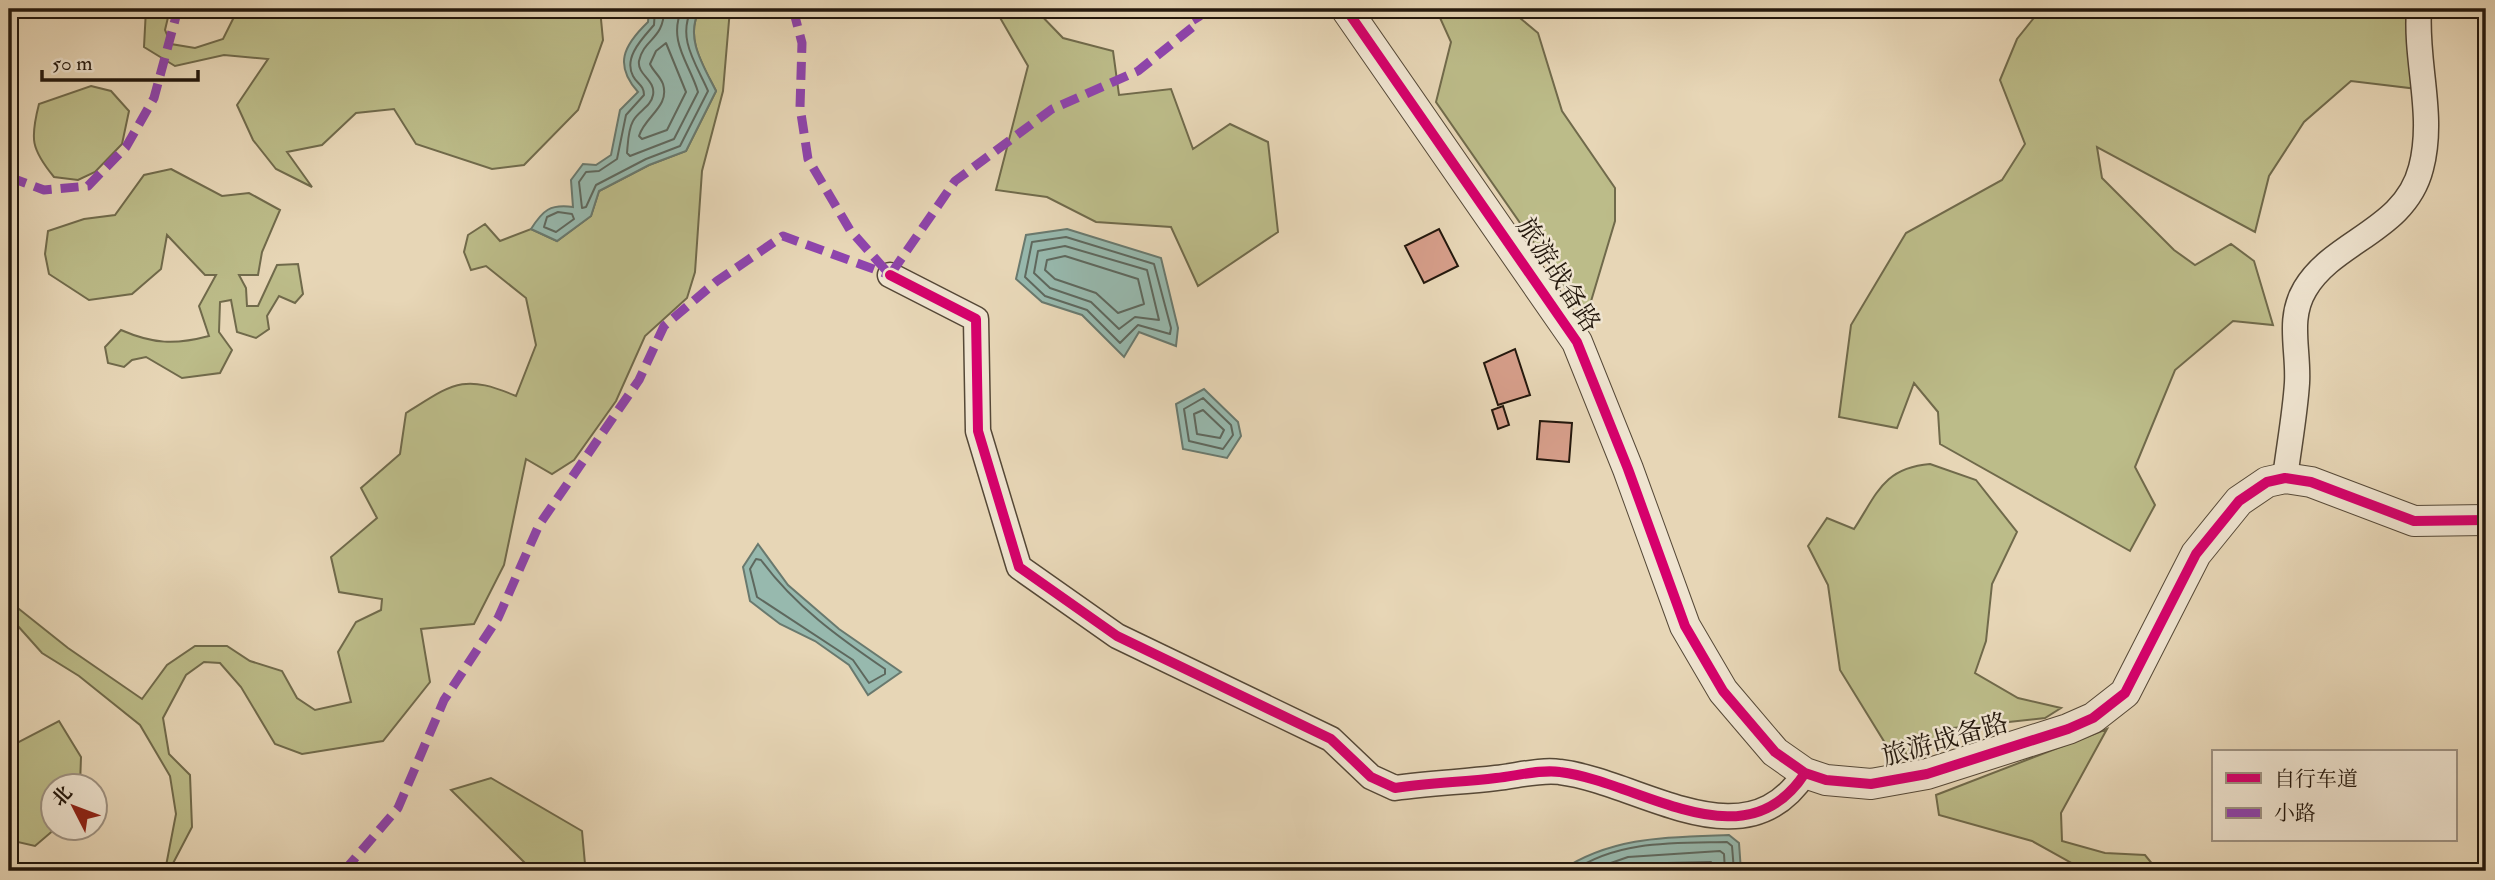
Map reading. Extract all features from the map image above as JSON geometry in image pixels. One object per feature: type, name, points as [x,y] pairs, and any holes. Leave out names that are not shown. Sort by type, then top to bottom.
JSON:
[{"type":"street","name":"旅游战备路","points":[[1346,9],[1577,342],[1685,625],[1723,691],[1775,752],[1805,773],[1846,783],[1871,784],[1903,780],[2068,729],[2094,718],[2111,707],[2131,683],[2173,593],[2211,533],[2251,491],[2285,478]]},
{"type":"street","points":[[2419,9],[2426,101],[2422,167],[2403,203],[2386,221],[2319,271],[2298,303],[2294,320],[2297,384],[2285,478],[2311,482],[2414,521],[2486,520]]},
{"type":"street","points":[[890,275],[976,319],[978,431],[1020,566],[1117,636],[1331,739],[1371,777],[1395,788],[1558,771],[1595,779],[1696,815],[1736,817],[1774,806],[1792,793],[1805,773]]},
{"type":"green space","points":[[146,9],[170,9],[165,30],[171,44],[195,48],[223,39],[235,15],[235,9],[600,9],[603,40],[578,110],[524,165],[492,169],[416,144],[394,109],[356,113],[322,145],[287,152],[312,187],[276,169],[253,140],[237,105],[268,59],[224,55],[175,66],[144,47]]},
{"type":"green space","points":[[700,9],[730,9],[723,91],[702,171],[695,272],[687,298],[645,336],[616,401],[574,460],[552,474],[526,459],[504,565],[474,624],[421,629],[430,682],[383,741],[302,754],[275,744],[241,687],[220,663],[204,662],[186,675],[163,718],[169,754],[190,775],[192,827],[169,871],[165,871],[176,814],[170,776],[140,725],[79,676],[42,653],[9,616],[9,601],[68,648],[142,699],[167,665],[195,646],[227,646],[250,661],[282,671],[297,698],[315,710],[351,702],[338,652],[356,622],[381,610],[382,599],[339,592],[331,557],[377,518],[361,488],[400,454],[406,413],[458,385],[483,385],[516,396],[536,345],[526,298],[486,266],[471,270],[464,252],[468,235],[485,224],[500,241],[531,229],[557,241],[591,216],[599,191],[649,165],[686,151],[716,91],[697,51],[694,30]]},
{"type":"green space","points":[[995,9],[1035,9],[1063,38],[1113,51],[1119,95],[1171,89],[1193,149],[1230,124],[1268,142],[1278,232],[1198,286],[1171,227],[1096,222],[1047,197],[996,190],[1028,66]]},
{"type":"green space","points":[[1436,9],[1509,9],[1538,33],[1562,111],[1615,188],[1615,221],[1586,318],[1436,102],[1451,42]]},
{"type":"green space","points":[[2041,9],[2411,9],[2418,89],[2351,81],[2304,122],[2269,176],[2255,232],[2097,147],[2102,178],[2174,250],[2195,265],[2231,244],[2254,261],[2273,325],[2233,321],[2175,370],[2135,467],[2155,505],[2130,551],[1940,444],[1938,412],[1914,383],[1897,428],[1839,417],[1851,325],[1906,233],[2002,180],[2025,144],[2000,80],[2017,39]]},
{"type":"green space","points":[[91,86],[111,91],[129,111],[122,144],[95,172],[78,180],[54,177],[34,143],[34,126],[39,104]]},
{"type":"green space","points":[[171,169],[222,196],[249,193],[280,210],[262,252],[258,275],[239,275],[246,288],[247,306],[258,306],[277,265],[298,264],[303,294],[295,303],[279,296],[267,316],[269,329],[256,338],[237,332],[231,300],[220,302],[219,332],[232,350],[220,373],[182,378],[146,357],[132,360],[124,367],[108,363],[105,347],[121,330],[164,342],[209,336],[199,306],[216,275],[205,275],[167,235],[161,269],[132,294],[89,300],[49,274],[45,254],[48,231],[84,219],[115,215],[144,175]]},
{"type":"green space","points":[[1930,464],[1976,480],[2017,532],[1992,584],[1986,641],[1975,673],[2018,698],[2061,708],[2045,718],[1944,729],[1922,756],[1890,751],[1840,670],[1828,585],[1808,546],[1827,518],[1854,529],[1876,494],[1891,477],[1914,467]]},
{"type":"green space","points":[[59,721],[81,757],[80,772],[38,772],[40,842],[35,846],[9,840],[9,747]]},
{"type":"green space","points":[[2107,729],[2061,813],[2062,841],[2105,853],[2145,855],[2158,871],[2086,871],[2032,841],[1939,815],[1936,795]]},
{"type":"green space","points":[[491,778],[582,831],[585,864],[525,863],[451,790]]},
{"type":"water","points":[[649,9],[700,9],[694,30],[697,51],[716,91],[686,151],[649,165],[599,191],[591,216],[557,241],[531,229],[548,210],[558,206],[573,207],[571,180],[583,164],[596,165],[611,155],[620,110],[638,92],[626,73],[625,56],[633,39],[648,22]]},
{"type":"water","points":[[1067,229],[1161,258],[1178,328],[1176,346],[1139,332],[1124,357],[1082,315],[1042,302],[1016,279],[1026,235]]},
{"type":"water","points":[[1204,389],[1238,422],[1241,436],[1227,458],[1183,449],[1176,404]]},
{"type":"water","points":[[758,544],[788,585],[839,629],[901,672],[868,695],[849,665],[815,641],[780,624],[750,601],[743,567]]},
{"type":"water","points":[[1729,835],[1739,843],[1741,871],[1560,871],[1580,859],[1620,845],[1662,838]]},
{"type":"building","points":[[1439,229],[1458,266],[1424,283],[1405,246]]},
{"type":"building","points":[[1515,349],[1530,395],[1498,405],[1484,363]]},
{"type":"building","points":[[1503,406],[1509,425],[1498,429],[1492,410]]},
{"type":"building","points":[[1540,421],[1572,423],[1569,462],[1537,459]]},
{"type":"marked path","points":[[9,177],[44,190],[88,186],[126,147],[154,98],[178,9]]},
{"type":"marked path","points":[[793,9],[802,43],[800,107],[808,159],[850,230],[890,275],[955,181],[1052,109],[1138,71],[1199,22],[1191,9]]},
{"type":"marked path","points":[[344,871],[398,808],[444,700],[498,618],[539,525],[639,380],[664,326],[717,281],[783,236],[890,275]]},
{"type":"cycle path","points":[[1346,9],[1577,342],[1628,469],[1685,626],[1723,691],[1775,752],[1805,773],[1826,780],[1871,784],[1927,774],[2068,729],[2093,718],[2125,693],[2196,554],[2239,501],[2267,482],[2285,478],[2311,482],[2414,521],[2486,520]]},
{"type":"cycle path","points":[[890,275],[976,319],[978,431],[1019,567],[1117,636],[1331,739],[1371,777],[1395,788],[1553,771],[1591,779],[1690,811],[1722,816],[1753,813],[1781,800],[1805,773]]}]
